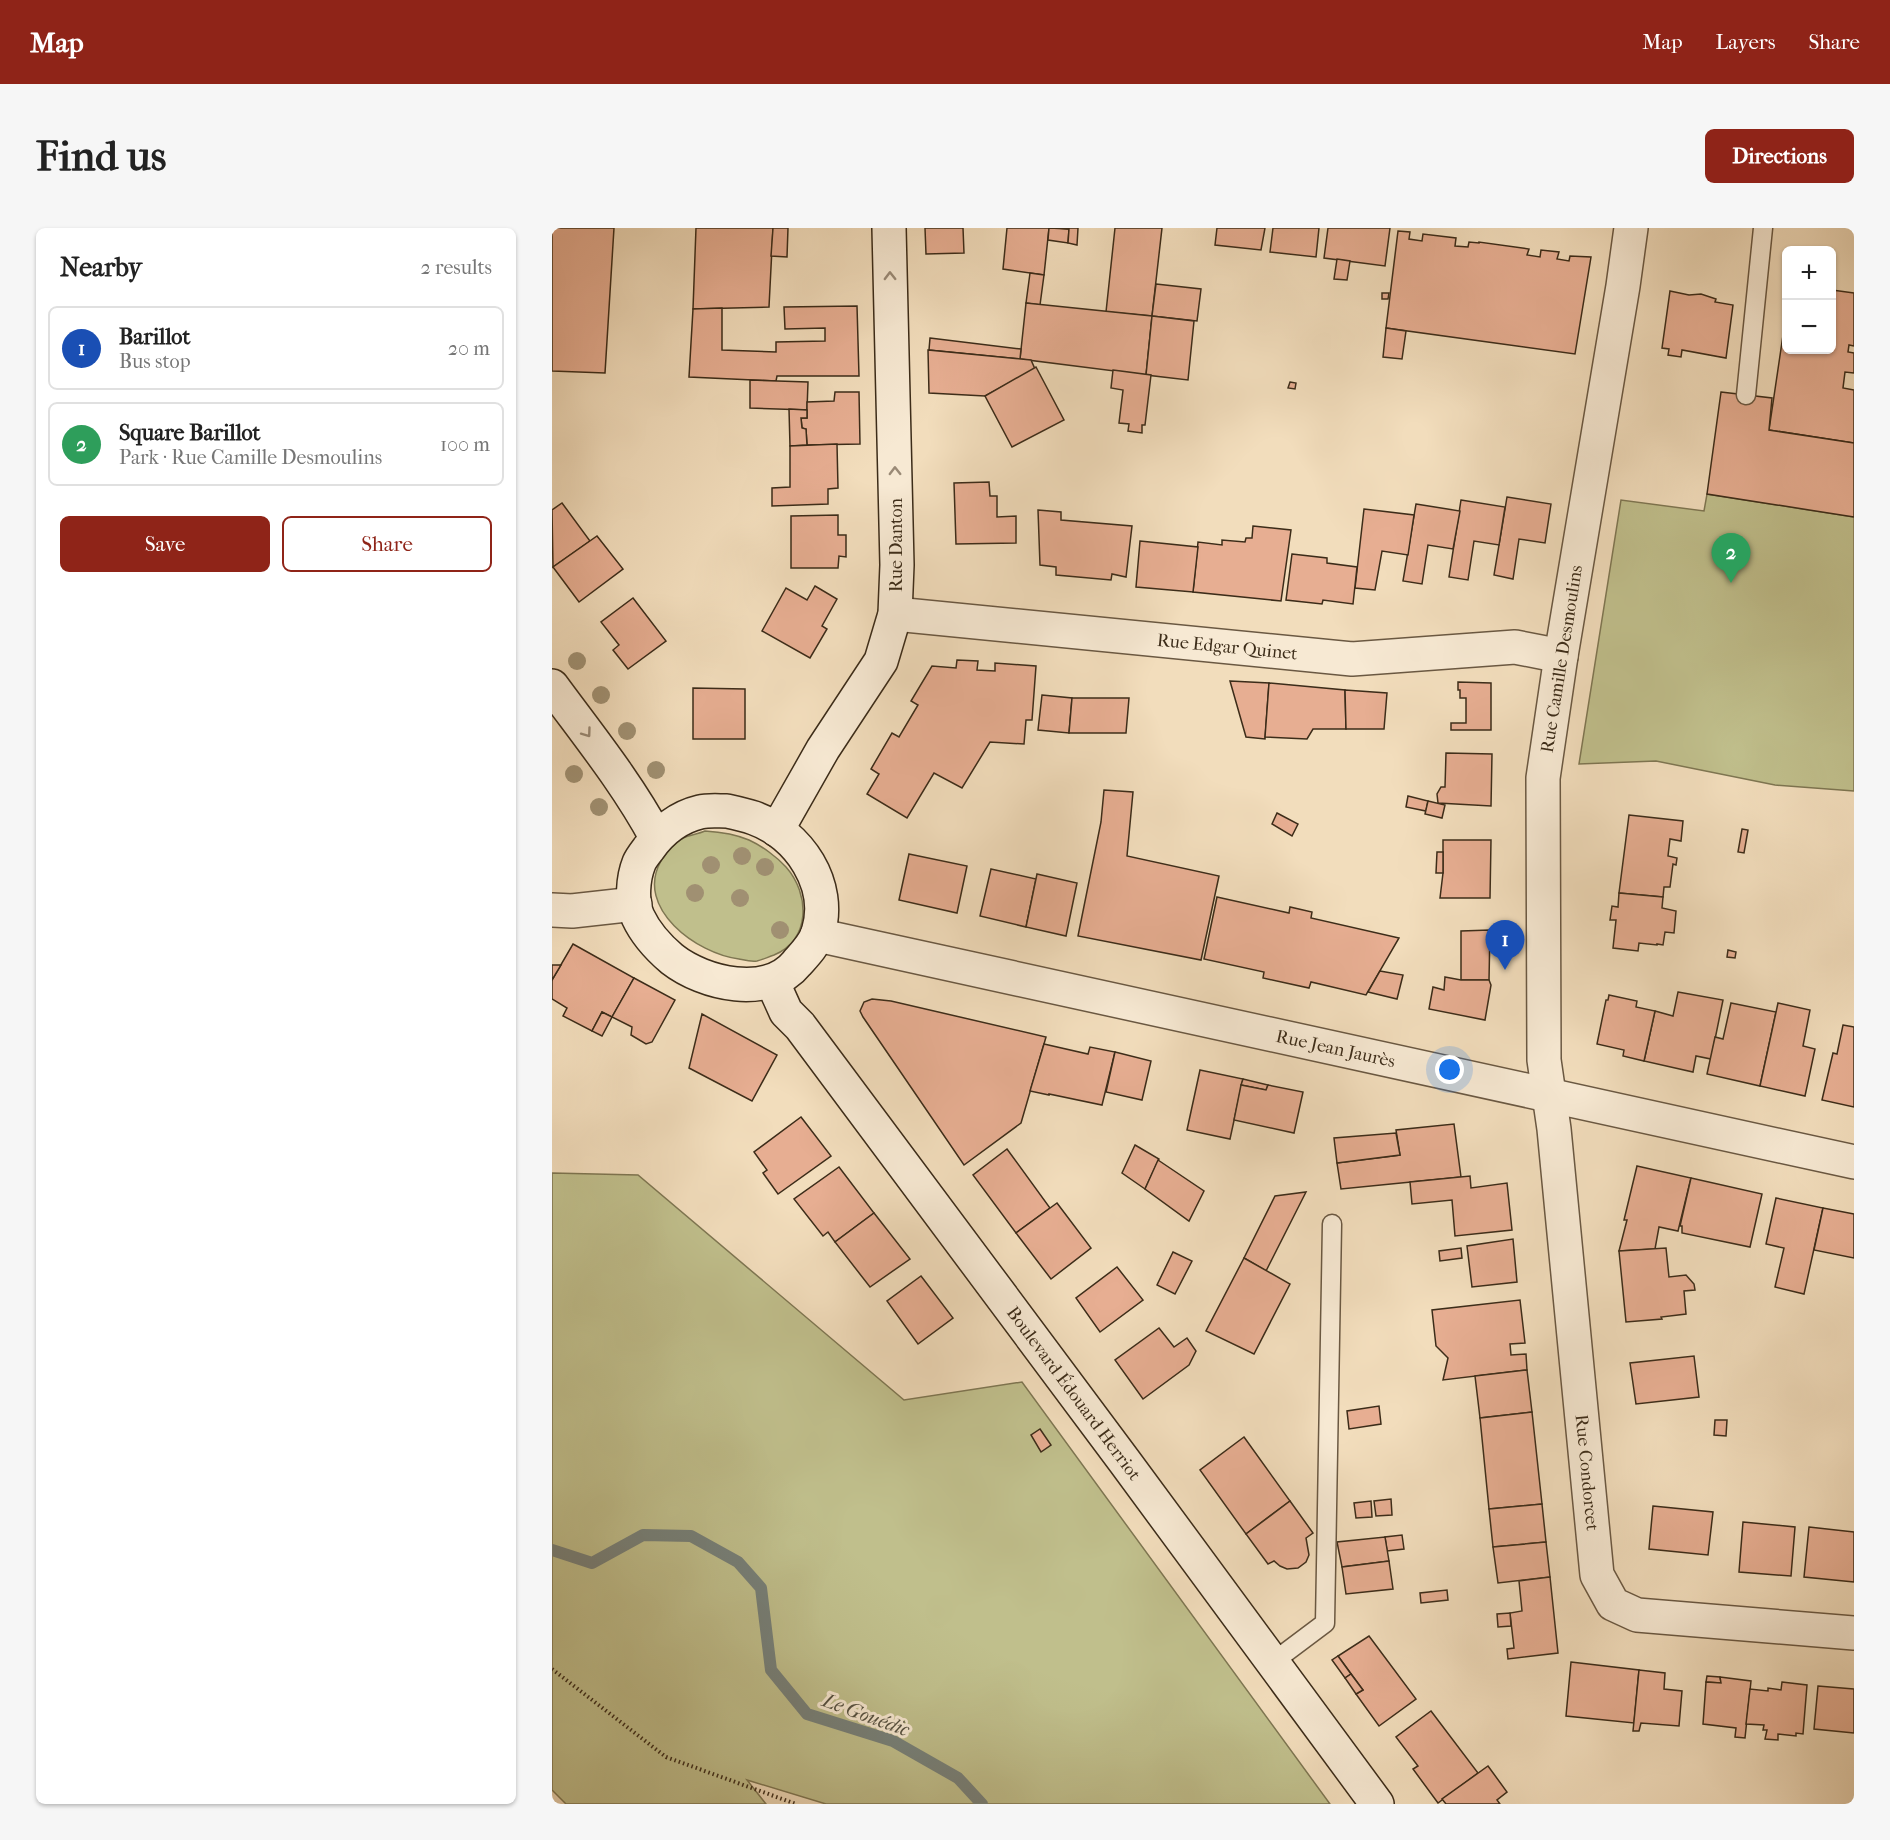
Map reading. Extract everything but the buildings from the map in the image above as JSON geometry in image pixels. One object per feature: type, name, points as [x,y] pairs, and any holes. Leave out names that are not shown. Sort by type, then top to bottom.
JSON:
[{"type":"street","name":"Rue Danton","points":[[777,830],[823,749],[881,661],[895,614],[897,565],[889,228]]},
{"type":"street","name":"Rue Camille Desmoulins","points":[[1548,1095],[1544,1060],[1543,778],[1631,228]]},
{"type":"street","name":"Rue Edgar Quinet","points":[[895,614],[1352,659],[1515,647],[1561,656]]},
{"type":"street","points":[[552,686],[621,780],[656,837]]},
{"type":"street","points":[[727,811],[755,818],[777,830],[797,847],[810,865],[821,894],[820,921],[812,946],[794,967],[772,981],[747,985],[720,981],[699,974],[673,959],[654,940],[638,916],[635,904],[634,889],[639,862],[656,837],[675,822],[700,812],[727,811]]},
{"type":"street","points":[[552,910],[572,911],[635,904]]},
{"type":"street","name":"Rue Jean Jaurès","points":[[817,935],[1854,1162]]},
{"type":"street","name":"Boulevard Édouard Herriot","points":[[772,981],[786,1012],[800,1026],[1377,1804]]},
{"type":"street","name":"Rue Condorcet","points":[[1548,1095],[1556,1152],[1597,1575],[1613,1604],[1637,1615],[1854,1634]]},
{"type":"lane","points":[[1746,395],[1763,228]]},
{"type":"lane","points":[[1273,1662],[1325,1623],[1332,1224]]},
{"type":"path","points":[[552,1669],[666,1757],[796,1804]]},
{"type":"shaded area","points":[[1707,494],[1854,517],[1854,791],[1775,785],[1656,761],[1579,764],[1621,500],[1704,511]]},
{"type":"shaded area","points":[[705,831],[733,835],[754,842],[778,859],[794,878],[803,903],[803,916],[795,939],[786,948],[757,961],[722,955],[689,938],[674,926],[663,911],[656,895],[655,878],[661,861],[680,840]]},
{"type":"shaded area","points":[[552,1173],[638,1175],[904,1400],[1022,1382],[1330,1804],[826,1804],[747,1780],[766,1804],[566,1804],[552,1790]]},
{"type":"waterway","name":"Le Gouédic","points":[[552,1550],[592,1563],[643,1535],[691,1536],[738,1562],[761,1588],[771,1670],[807,1714],[893,1741],[958,1778],[982,1804]]},
{"type":"place","name":"Square Barillot","points":[[1731,583]]},
{"type":"place","name":"Barillot","points":[[1505,970]]}]
